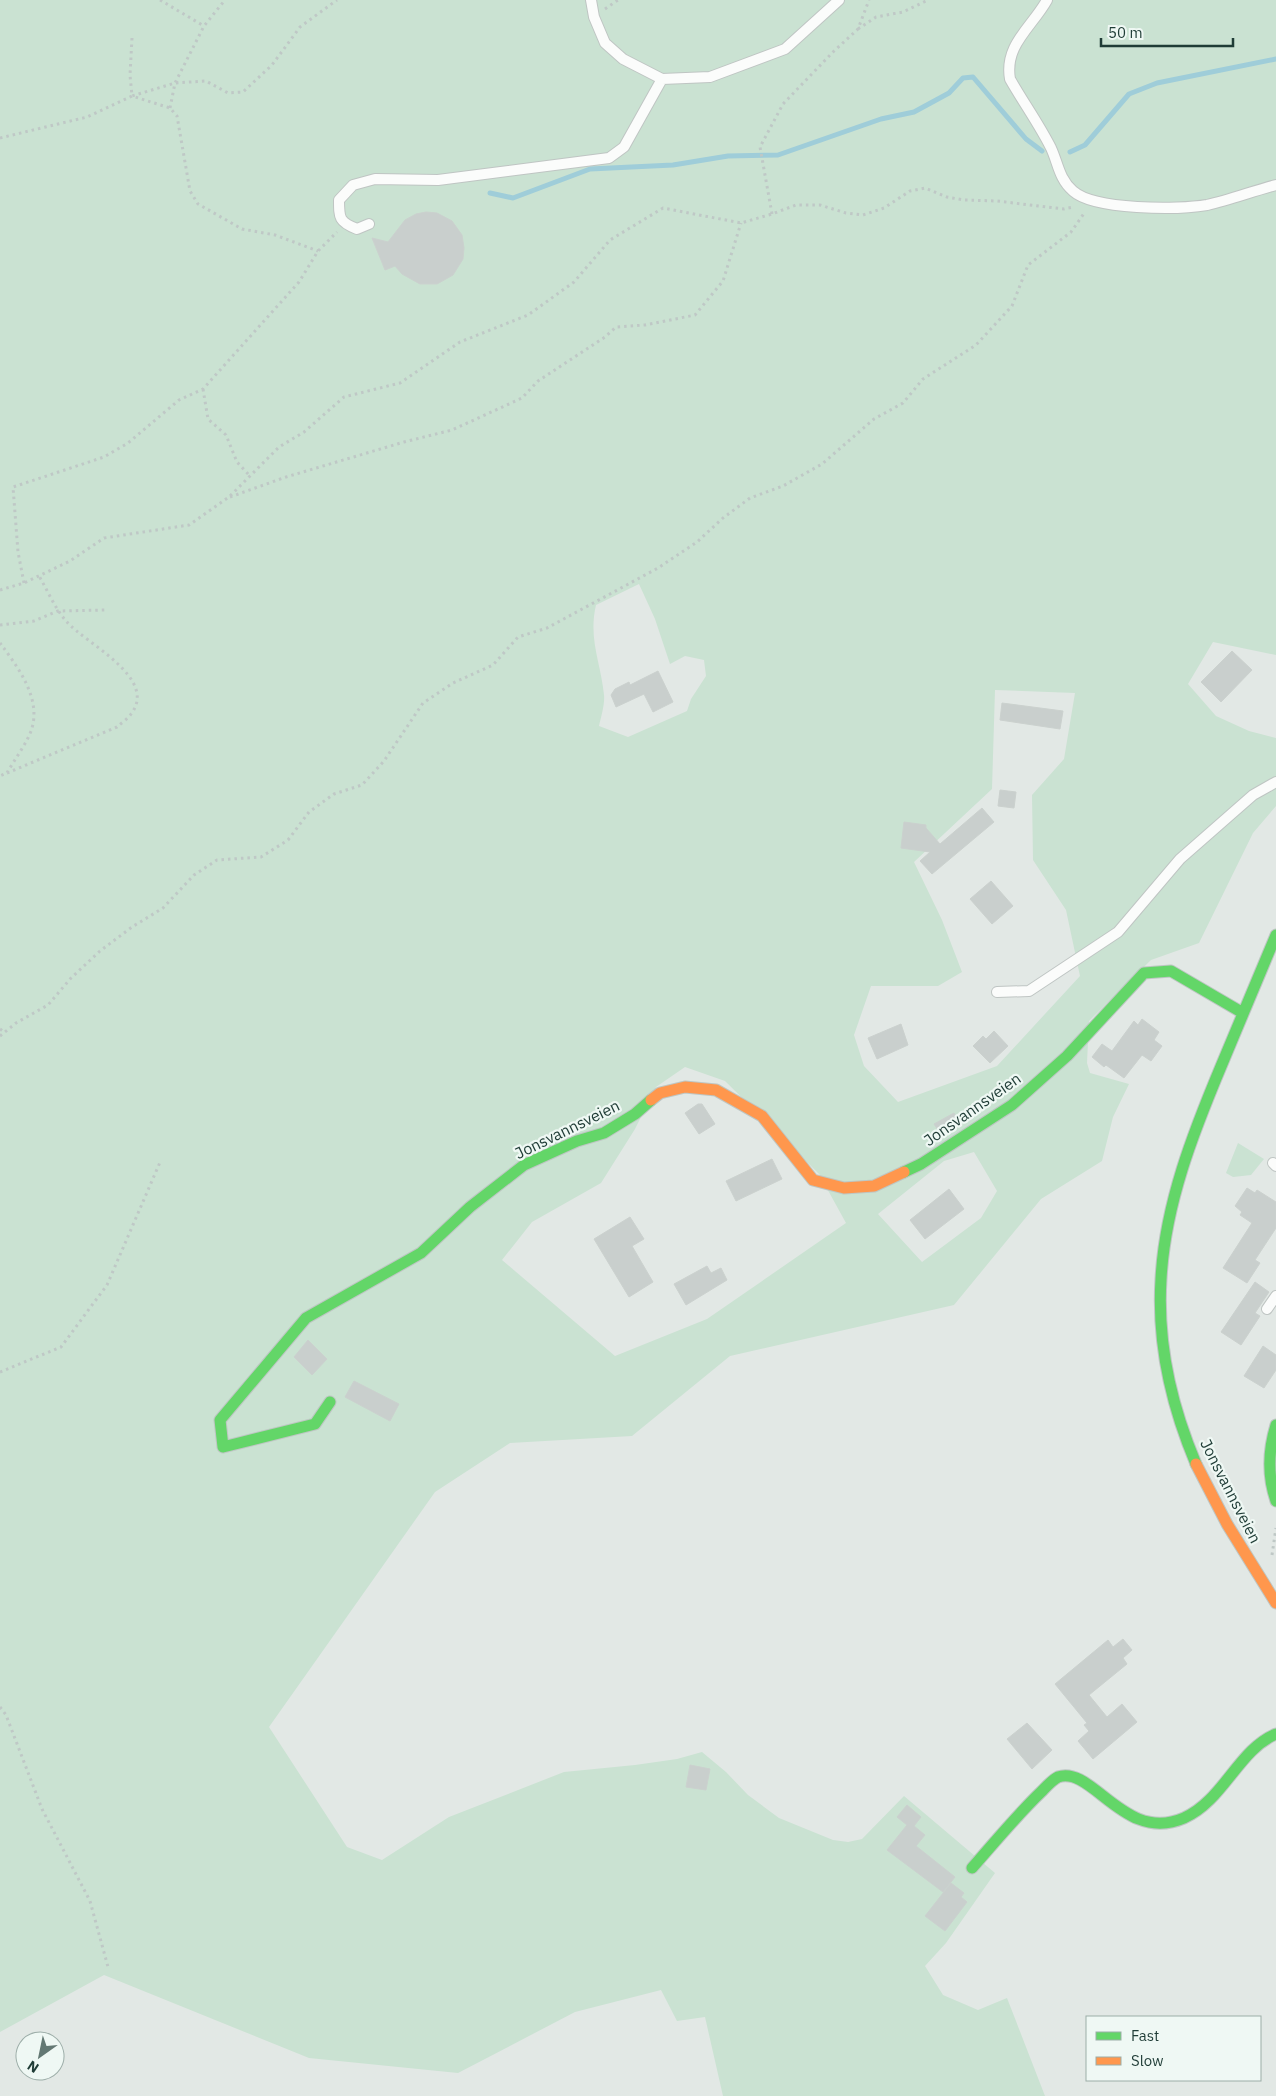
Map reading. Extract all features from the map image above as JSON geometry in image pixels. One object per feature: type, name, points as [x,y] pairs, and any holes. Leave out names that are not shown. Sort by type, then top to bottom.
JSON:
[{"type":"street","name":"Jonsvannsveien","points":[[1276,935],[1191,1141],[1175,1192],[1163,1254],[1160,1301],[1162,1332],[1170,1384],[1187,1442],[1213,1499],[1276,1603]]},
{"type":"street","name":"Jonsvannsveien","points":[[330,1402],[315,1424],[223,1447],[220,1420],[306,1318],[421,1253],[470,1207],[524,1165],[577,1141],[604,1133],[635,1114],[660,1094],[686,1087],[716,1090],[762,1116],[813,1180],[844,1188],[874,1186],[921,1164],[1012,1105],[1067,1056],[1144,973],[1171,971],[1243,1013]]},
{"type":"street","points":[[1276,1424],[1271,1440],[1269,1469],[1276,1501]]},
{"type":"street","points":[[972,1868],[1032,1801],[1057,1777],[1065,1775],[1080,1779],[1111,1804],[1133,1818],[1145,1822],[1165,1824],[1194,1811],[1222,1786],[1255,1749],[1276,1734]]},
{"type":"lane","points":[[591,0],[594,17],[605,43],[623,59],[662,80],[710,77],[785,48],[839,0]]},
{"type":"lane","points":[[1047,0],[1036,18],[1019,38],[1011,54],[1008,67],[1010,79],[1051,148],[1059,174],[1073,192],[1093,201],[1128,206],[1173,207],[1206,205],[1276,185]]},
{"type":"lane","points":[[369,224],[357,229],[345,224],[339,216],[339,200],[353,185],[375,179],[438,180],[609,158],[624,147],[662,80]]},
{"type":"lane","points":[[997,992],[1029,991],[1118,932],[1180,859],[1253,795],[1276,782]]},
{"type":"lane","points":[[1267,1310],[1276,1296]]},
{"type":"path","points":[[160,0],[204,26]]},
{"type":"path","points":[[170,108],[175,83],[204,26],[225,0]]},
{"type":"path","points":[[0,138],[87,117],[132,96],[175,83],[206,81],[228,93],[243,92],[272,65],[300,27],[338,0]]},
{"type":"path","points":[[858,29],[869,0]]},
{"type":"path","points":[[772,214],[760,147],[783,104],[858,29],[876,17],[903,12],[928,0]]},
{"type":"path","points":[[132,38],[130,75],[132,96]]},
{"type":"path","points":[[132,96],[170,108],[177,116],[190,191],[198,204],[242,229],[275,234],[318,251]]},
{"type":"path","points":[[0,590],[24,583],[70,561],[104,538],[189,525],[229,498],[279,447],[304,432],[344,396],[400,383],[460,342],[528,316],[574,282],[610,240],[663,208],[741,223],[796,205],[820,205],[846,214],[863,215],[884,208],[910,191],[925,188],[947,197],[964,200],[997,201],[1064,209],[1093,201]]},
{"type":"path","points":[[0,1036],[48,1005],[71,978],[100,951],[162,908],[194,875],[218,860],[261,857],[288,840],[310,812],[334,794],[362,785],[384,761],[423,704],[453,683],[493,665],[518,637],[547,628],[658,568],[697,542],[723,518],[750,498],[782,486],[822,464],[874,419],[903,403],[923,379],[976,345],[1012,306],[1028,265],[1071,232],[1093,201]]},
{"type":"path","points":[[229,498],[286,477],[452,430],[522,398],[538,381],[616,328],[695,315],[723,280],[741,223]]},
{"type":"path","points":[[24,583],[18,552],[13,487],[104,457],[128,443],[180,400],[203,389],[299,282],[318,251],[345,224]]},
{"type":"path","points":[[203,389],[208,419],[226,435],[237,462],[250,476]]},
{"type":"path","points":[[0,776],[117,727],[131,714],[136,703],[136,691],[129,675],[116,660],[82,637],[58,611],[39,576]]},
{"type":"path","points":[[0,625],[34,621],[58,611],[107,610]]},
{"type":"path","points":[[0,643],[14,662],[33,698],[32,728],[7,773]]},
{"type":"path","points":[[0,1029],[4,1032]]},
{"type":"path","points":[[0,1372],[61,1347],[107,1285],[161,1160]]},
{"type":"path","points":[[1272,1556],[1276,1528]]},
{"type":"path","points":[[1267,1548],[1276,1562]]},
{"type":"path","points":[[0,1707],[6,1715],[42,1810],[90,1901],[108,1967]]},
{"type":"green space","points":[[0,0],[1276,0],[1276,655],[1213,642],[1188,684],[1216,716],[1249,731],[1276,738],[1276,806],[1253,833],[1199,943],[1151,960],[1089,1021],[1087,1063],[1090,1073],[1129,1084],[1113,1117],[1102,1161],[1041,1199],[954,1305],[730,1356],[632,1436],[510,1443],[435,1492],[269,1727],[347,1847],[382,1860],[449,1817],[564,1772],[677,1759],[702,1752],[726,1772],[748,1795],[779,1818],[833,1840],[848,1842],[862,1839],[904,1796],[995,1873],[946,1943],[925,1966],[943,1995],[978,2010],[1007,1998],[1045,2096],[723,2096],[705,2017],[677,2021],[661,1990],[575,2012],[458,2073],[309,2058],[104,1975],[0,2032]],"holes":[[[639,584],[655,619],[670,664],[685,656],[704,660],[706,676],[691,699],[687,711],[628,737],[599,726],[604,699],[593,629],[596,605]],[[995,690],[1075,693],[1064,759],[1032,795],[1033,860],[1066,910],[1080,976],[997,1066],[898,1102],[864,1066],[854,1035],[871,986],[938,986],[962,972],[942,920],[914,862],[992,789]],[[685,1067],[725,1081],[819,1174],[846,1223],[707,1319],[615,1356],[502,1260],[532,1222],[601,1183],[635,1129],[656,1087]],[[974,1152],[997,1191],[981,1218],[922,1262],[878,1214],[944,1161]]]},
{"type":"green space","points":[[1238,1143],[1264,1159],[1251,1175],[1233,1177],[1226,1173]]},
{"type":"building","points":[[426,212],[437,213],[452,221],[462,235],[464,248],[463,259],[453,275],[437,284],[420,284],[402,274],[395,266],[385,270],[372,238],[388,242],[405,220],[416,214]]},
{"type":"building","points":[[1232,651],[1252,670],[1221,702],[1201,682]]},
{"type":"building","points":[[658,671],[673,702],[653,712],[644,694],[616,707],[611,695],[615,689],[629,682],[630,685]]},
{"type":"building","points":[[1002,703],[1063,711],[1060,729],[1000,720]]},
{"type":"building","points":[[1000,790],[1016,792],[1014,808],[998,806]]},
{"type":"building","points":[[982,808],[994,822],[932,874],[920,861],[930,852],[901,848],[904,822],[926,825],[926,828],[940,844]]},
{"type":"building","points":[[991,881],[1013,906],[992,924],[970,899]]},
{"type":"building","points":[[1142,1019],[1159,1032],[1154,1040],[1162,1046],[1151,1061],[1142,1055],[1124,1078],[1106,1065],[1104,1067],[1092,1057],[1102,1044],[1112,1051],[1134,1021],[1138,1025]]},
{"type":"building","points":[[901,1024],[908,1045],[877,1059],[868,1038]]},
{"type":"building","points":[[994,1031],[1008,1046],[990,1063],[973,1046],[983,1036],[986,1039]]},
{"type":"building","points":[[698,1104],[702,1104],[715,1124],[699,1134],[685,1113]]},
{"type":"building","points":[[954,1113],[959,1121],[940,1133],[934,1124]]},
{"type":"building","points":[[772,1159],[782,1179],[736,1201],[726,1181]]},
{"type":"building","points":[[1247,1188],[1255,1193],[1257,1190],[1276,1202],[1276,1228],[1255,1260],[1260,1263],[1247,1283],[1223,1268],[1252,1223],[1240,1215],[1242,1212],[1235,1206]]},
{"type":"building","points":[[949,1189],[964,1209],[925,1239],[910,1220]]},
{"type":"building","points":[[630,1217],[644,1239],[632,1246],[653,1282],[629,1297],[594,1239]]},
{"type":"building","points":[[707,1266],[711,1273],[721,1268],[727,1280],[686,1305],[674,1284]]},
{"type":"building","points":[[1255,1282],[1269,1292],[1255,1313],[1260,1316],[1241,1345],[1221,1332]]},
{"type":"building","points":[[308,1340],[327,1359],[312,1375],[294,1357]]},
{"type":"building","points":[[1263,1346],[1276,1355],[1276,1370],[1264,1388],[1244,1376]]},
{"type":"building","points":[[354,1381],[399,1404],[390,1421],[345,1397]]},
{"type":"building","points":[[1123,1639],[1132,1650],[1123,1658],[1127,1664],[1089,1695],[1107,1717],[1122,1704],[1137,1722],[1093,1759],[1078,1741],[1089,1731],[1084,1725],[1087,1723],[1055,1684],[1108,1640],[1113,1647]]},
{"type":"building","points":[[1027,1723],[1052,1750],[1032,1769],[1007,1739]]},
{"type":"building","points":[[690,1765],[710,1769],[706,1790],[686,1787]]},
{"type":"building","points":[[907,1805],[921,1817],[914,1826],[925,1835],[916,1846],[955,1877],[943,1892],[887,1850],[907,1825],[897,1817]]},
{"type":"building","points":[[951,1883],[964,1893],[961,1897],[967,1902],[945,1931],[925,1916]]},
{"type":"waterway","points":[[1070,152],[1085,145],[1129,94],[1157,83],[1276,59]]},
{"type":"waterway","points":[[490,193],[513,198],[590,169],[673,165],[728,156],[778,155],[881,119],[914,112],[949,93],[963,78],[973,77],[1026,139],[1042,151]]},
{"type":"traffic: fast","points":[[1196,1464],[1179,1419],[1173,1396],[1161,1326],[1161,1279],[1168,1223],[1174,1196],[1191,1143],[1211,1090],[1276,935]]},
{"type":"traffic: fast","points":[[904,1172],[921,1164],[1012,1105],[1067,1056],[1144,973],[1171,971],[1243,1013]]},
{"type":"traffic: fast","points":[[330,1402],[315,1424],[223,1447],[220,1420],[306,1318],[421,1253],[470,1207],[524,1165],[577,1141],[604,1133],[635,1114],[651,1100]]},
{"type":"traffic: fast","points":[[1276,1425],[1270,1454],[1271,1482],[1276,1501]]},
{"type":"traffic: fast","points":[[972,1868],[1023,1810],[1058,1777],[1071,1776],[1084,1782],[1127,1813],[1144,1821],[1163,1823],[1184,1818],[1198,1810],[1210,1800],[1252,1751],[1263,1741],[1276,1734]]},
{"type":"traffic: slow","points":[[651,1100],[660,1093],[685,1087],[716,1090],[762,1116],[813,1180],[844,1188],[874,1186],[904,1172]]},
{"type":"traffic: slow","points":[[1196,1464],[1227,1524],[1276,1603]]}]
